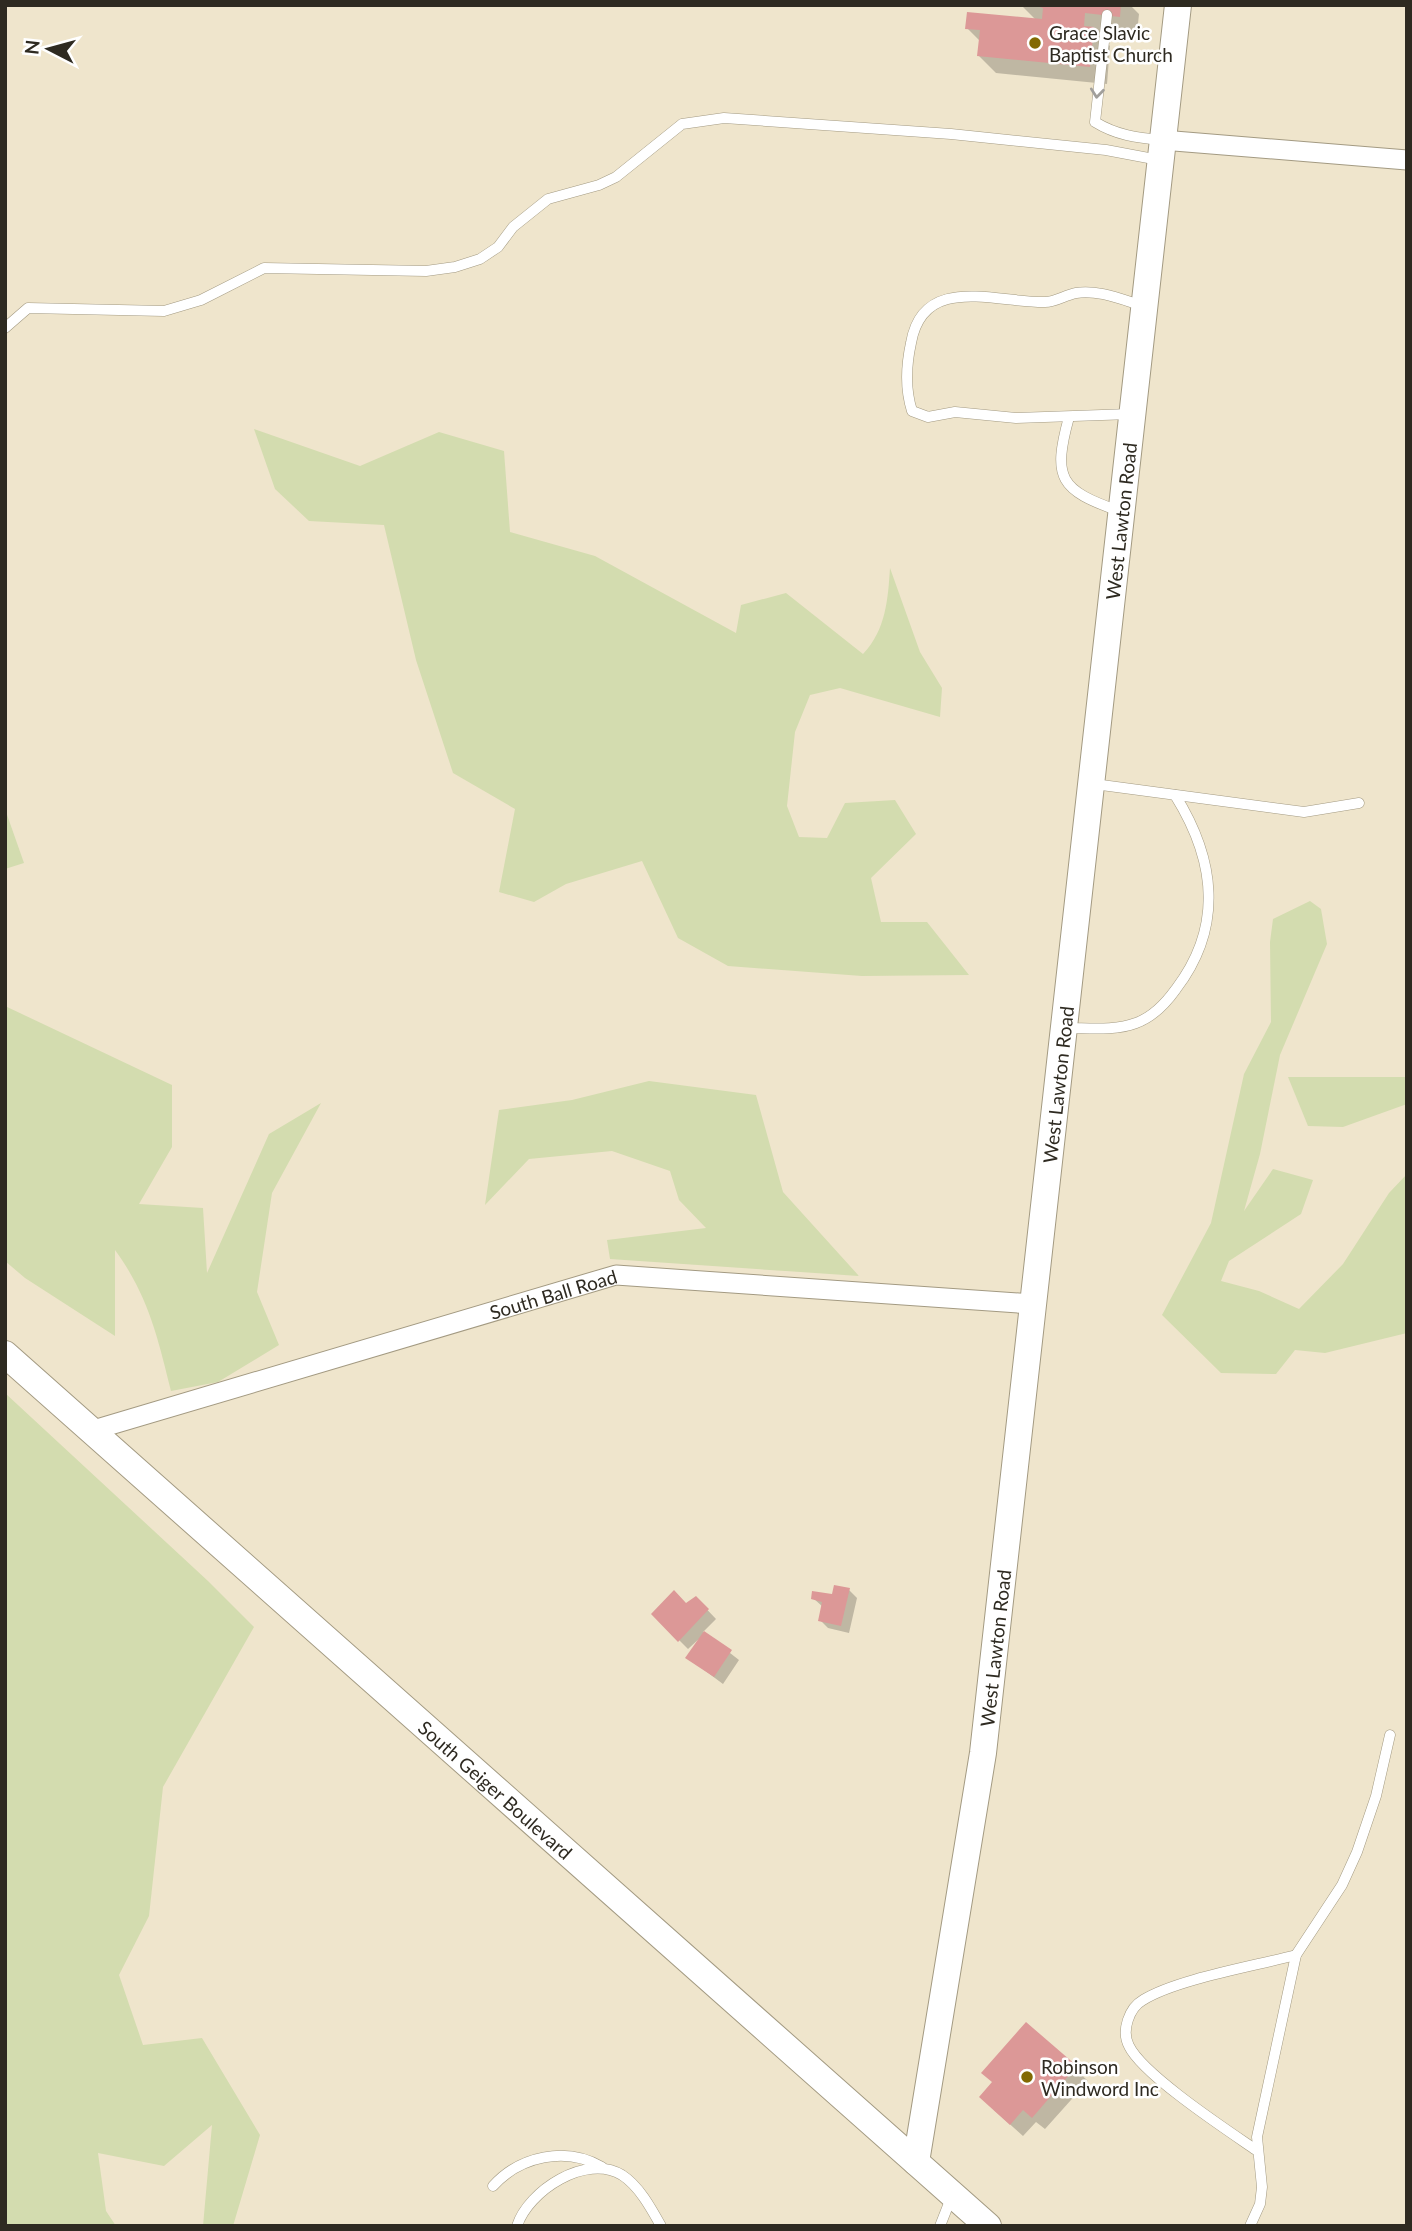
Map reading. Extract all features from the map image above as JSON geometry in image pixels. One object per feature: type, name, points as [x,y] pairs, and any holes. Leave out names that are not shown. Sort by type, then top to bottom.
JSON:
[{"type":"street","name":"West Lawton Road","points":[[916,2162],[984,1753],[1178,5]]},
{"type":"street","points":[[1161,150],[1407,160]]},
{"type":"street","name":"South Ball Road","points":[[90,1431],[616,1275],[1032,1304]]},
{"type":"street","name":"South Geiger Boulevard","points":[[5,1354],[988,2226]]},
{"type":"lane","points":[[1107,15],[1094,121],[1108,130],[1161,150]]},
{"type":"lane","points":[[5,328],[28,308],[164,311],[201,300],[264,268],[426,271],[455,267],[480,259],[498,247],[513,227],[548,199],[599,186],[616,177],[682,124],[724,118],[951,134],[1106,150],[1161,150]]},
{"type":"lane","points":[[1132,414],[1016,418],[955,412],[928,417],[912,411],[908,399],[906,367],[914,326],[919,315],[928,307],[943,301],[981,296],[1045,302],[1077,293],[1090,293],[1144,306]]},
{"type":"lane","points":[[1069,417],[1060,450],[1061,471],[1068,485],[1085,499],[1121,512]]},
{"type":"lane","points":[[1090,783],[1304,812],[1359,803]]},
{"type":"lane","points":[[1063,1028],[1114,1028],[1135,1024],[1166,1002],[1192,969],[1209,919],[1210,894],[1196,834],[1175,795]]},
{"type":"lane","points":[[1250,2226],[1260,2204],[1262,2187],[1256,2150],[1296,1955],[1342,1885],[1357,1852],[1376,1796],[1390,1735]]},
{"type":"lane","points":[[1256,2150],[1208,2117],[1136,2058],[1127,2044],[1125,2028],[1131,2012],[1142,2000],[1178,1986],[1296,1955]]},
{"type":"lane","points":[[493,2186],[506,2172],[519,2164],[544,2157],[573,2157],[620,2174],[632,2183],[661,2226]]},
{"type":"lane","points":[[517,2226],[521,2213],[550,2187],[585,2170],[602,2168]]},
{"type":"lane","points":[[940,2226],[952,2194]]},
{"type":"green space","points":[[254,429],[360,466],[439,432],[504,451],[510,532],[595,556],[736,633],[741,605],[786,593],[863,654],[877,635],[881,624],[887,603],[890,568],[920,652],[942,688],[940,717],[840,688],[810,695],[795,732],[787,806],[799,837],[827,838],[845,803],[895,800],[916,834],[871,878],[881,922],[927,922],[969,975],[862,976],[728,966],[678,938],[642,861],[566,884],[534,902],[499,892],[515,809],[453,773],[416,660],[384,525],[309,521],[275,489]]},
{"type":"green space","points":[[5,809],[24,863],[5,869]]},
{"type":"green space","points":[[1310,901],[1321,909],[1327,944],[1280,1055],[1260,1154],[1244,1211],[1273,1169],[1313,1180],[1301,1214],[1229,1261],[1221,1281],[1259,1291],[1299,1309],[1343,1264],[1389,1193],[1407,1174],[1407,1333],[1325,1353],[1295,1350],[1276,1374],[1221,1373],[1162,1315],[1211,1223],[1244,1074],[1271,1022],[1270,942],[1273,919]]},
{"type":"green space","points":[[5,1006],[172,1085],[172,1147],[139,1204],[203,1208],[207,1273],[269,1134],[321,1103],[272,1193],[257,1292],[279,1345],[218,1382],[171,1391],[144,1300],[115,1250],[115,1336],[25,1278],[5,1261]]},
{"type":"green space","points":[[1288,1077],[1407,1077],[1407,1104],[1343,1127],[1308,1126]]},
{"type":"green space","points":[[649,1081],[756,1095],[783,1192],[859,1276],[610,1259],[607,1240],[706,1228],[679,1200],[670,1171],[612,1151],[529,1159],[485,1205],[499,1110],[572,1100]]},
{"type":"green space","points":[[5,1393],[254,1627],[163,1787],[149,1916],[119,1975],[143,2045],[202,2038],[260,2135],[233,2226],[203,2226],[212,2125],[164,2166],[98,2153],[106,2211],[116,2226],[5,2226]]},
{"type":"building","name":"Grace Slavic Baptist Church","points":[[1034,5],[1121,5],[1120,17],[1085,13],[1084,26],[1094,27],[1090,67],[977,56],[980,30],[965,29],[967,12],[1042,19],[1043,8]]},
{"type":"building","points":[[834,1585],[850,1588],[841,1626],[818,1621],[822,1602],[811,1599],[812,1591],[832,1594]]},
{"type":"building","points":[[674,1590],[686,1603],[696,1596],[709,1609],[678,1642],[651,1614]]},
{"type":"building","points":[[704,1631],[732,1650],[714,1677],[685,1658]]},
{"type":"building","name":"Robinson Windword Inc","points":[[1026,2022],[1077,2066],[1032,2118],[1023,2110],[1010,2125],[979,2097],[992,2082],[981,2073]]},
{"type":"place","name":"Grace Slavic Baptist Church","points":[[1035,43]]},
{"type":"place","name":"Robinson Windword Inc","points":[[1027,2077]]}]
